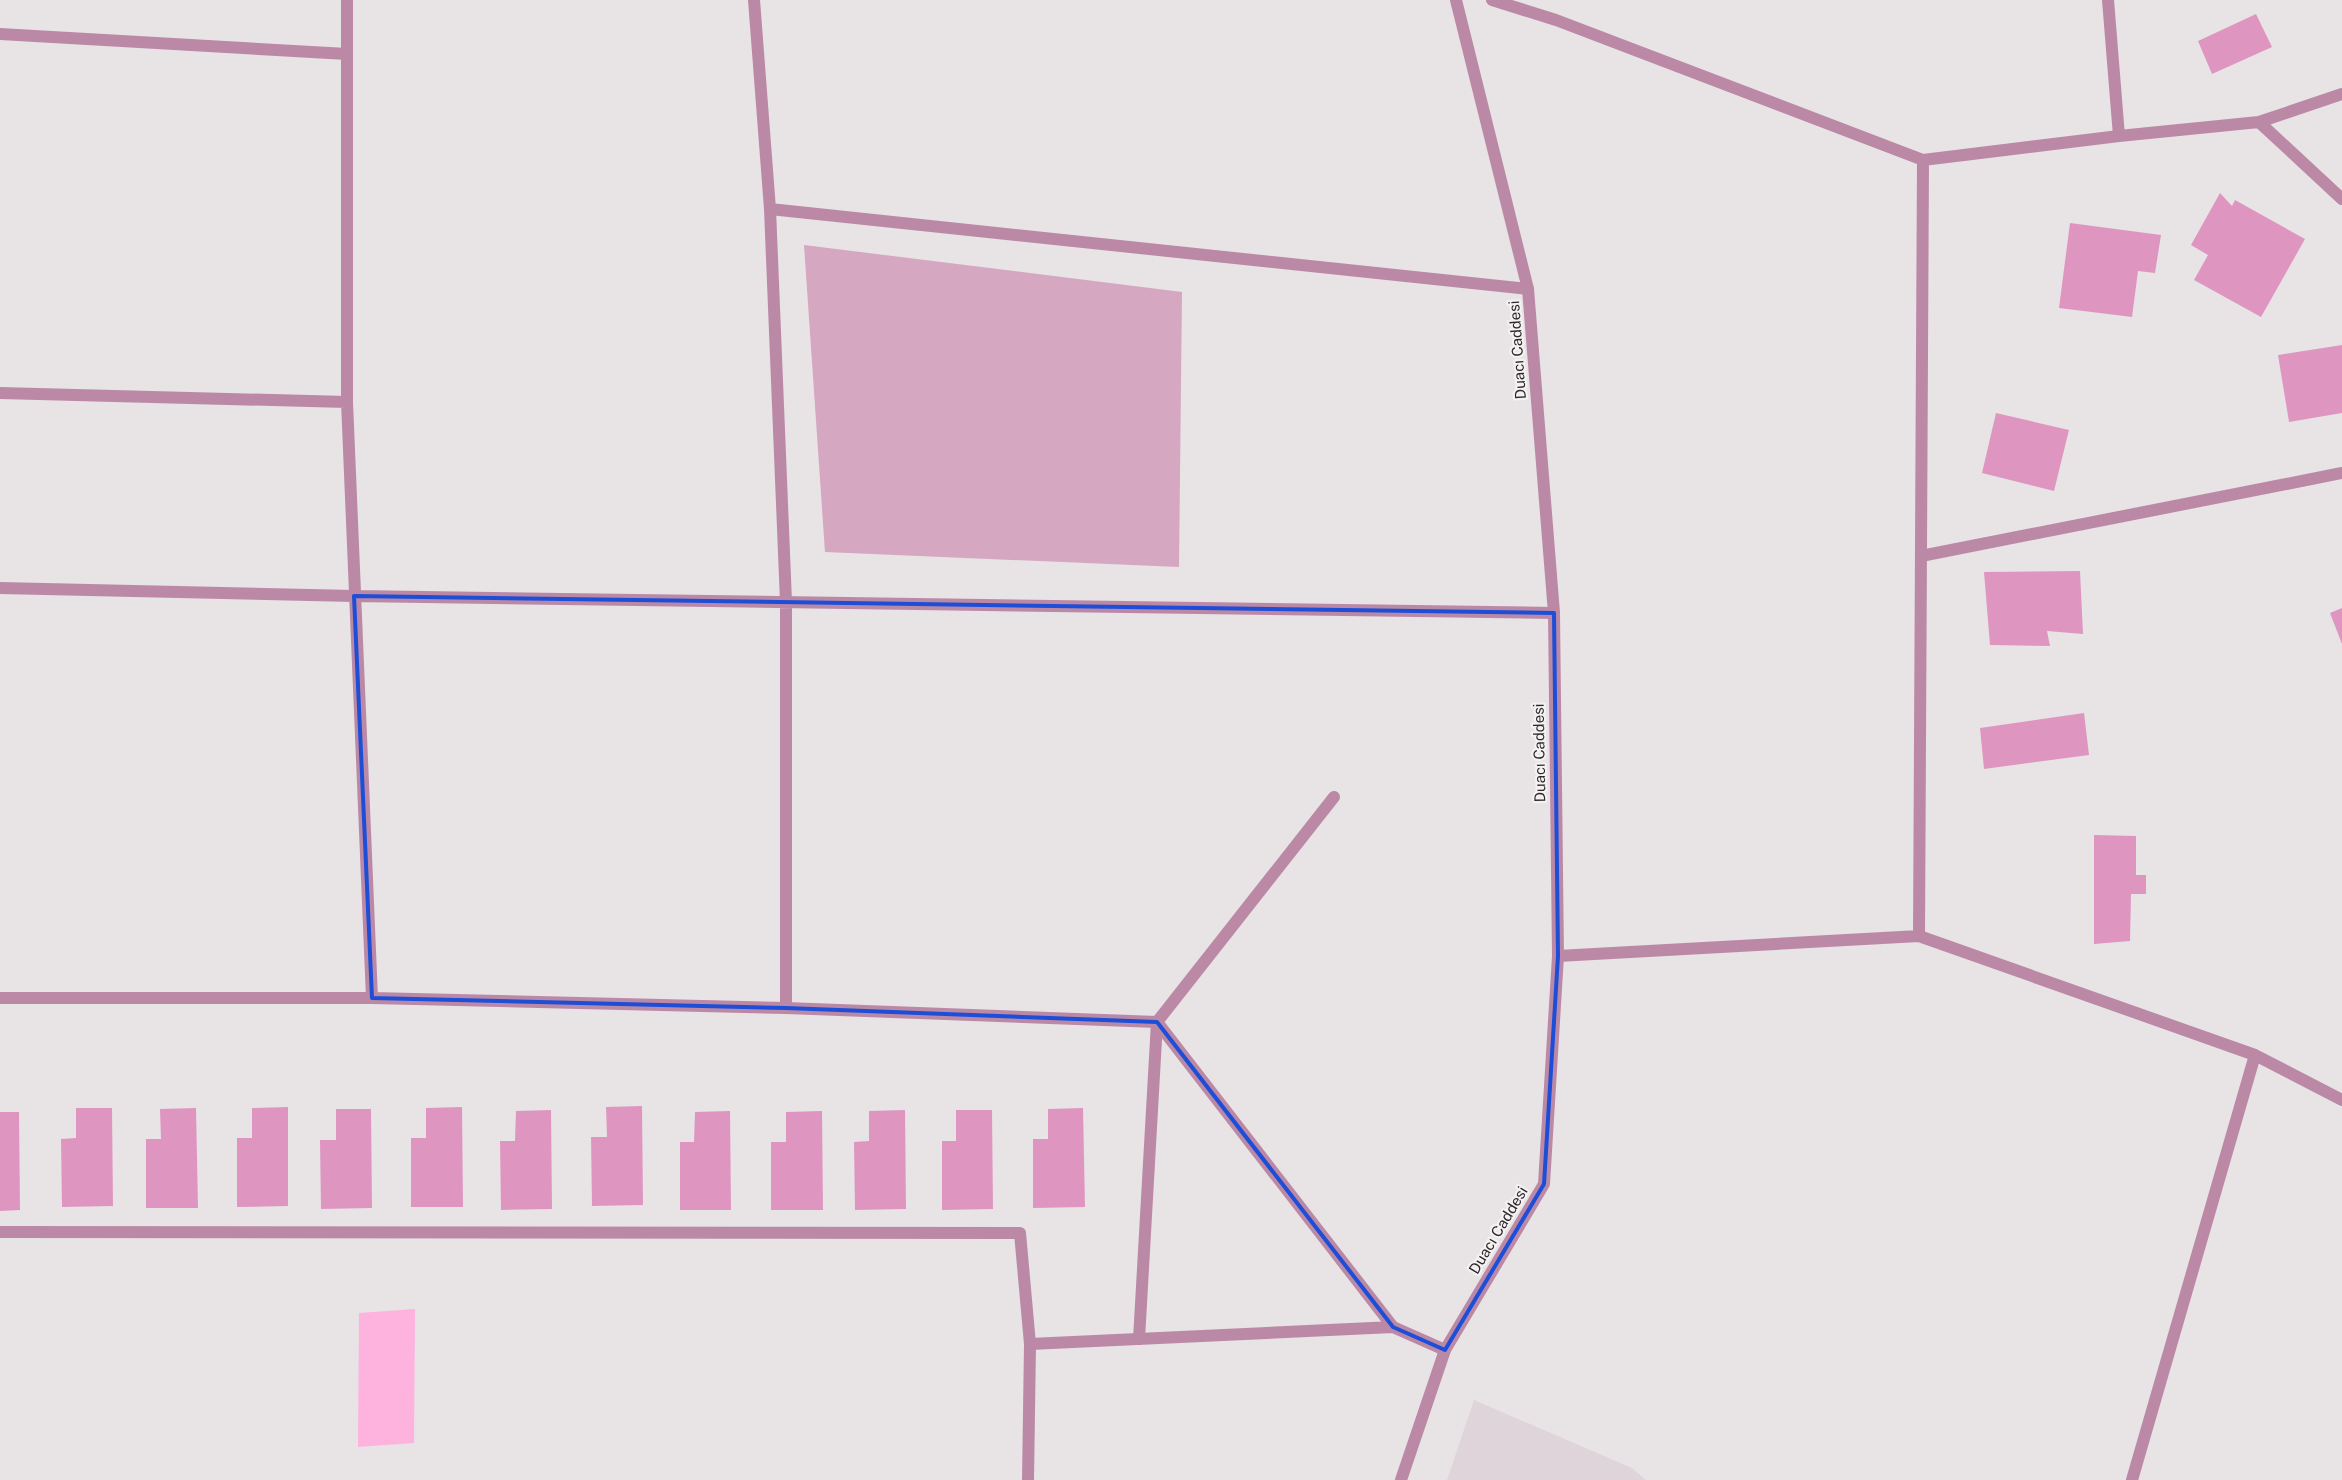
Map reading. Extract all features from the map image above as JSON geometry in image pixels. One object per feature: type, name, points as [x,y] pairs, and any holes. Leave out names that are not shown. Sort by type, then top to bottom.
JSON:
[{"type":"street","points":[[346,0],[347,402],[372,998]]},
{"type":"street","points":[[754,0],[770,209],[786,602],[786,1008]]},
{"type":"street","name":"Duacı Caddesi","points":[[1401,1480],[1446,1350],[1544,1184],[1558,956],[1554,613],[1528,289],[1456,0]]},
{"type":"street","points":[[1492,0],[1556,20],[1923,160],[2119,136],[2259,122],[2342,94]]},
{"type":"street","points":[[2108,0],[2119,136]]},
{"type":"street","points":[[0,34],[347,54]]},
{"type":"street","points":[[2259,122],[2342,199]]},
{"type":"street","points":[[1919,936],[1923,160]]},
{"type":"street","points":[[770,209],[1528,289]]},
{"type":"street","points":[[0,393],[347,402]]},
{"type":"street","points":[[1921,556],[2342,473]]},
{"type":"street","points":[[0,588],[354,596],[1554,613]]},
{"type":"street","points":[[1139,1339],[1157,1022],[1334,797]]},
{"type":"street","points":[[1558,956],[1919,936],[2255,1055],[2342,1100]]},
{"type":"street","points":[[0,998],[372,998],[786,1008],[1157,1022]]},
{"type":"street","points":[[1157,1022],[1393,1327]]},
{"type":"street","points":[[2132,1480],[2255,1055]]},
{"type":"street","points":[[0,1232],[1020,1233],[1030,1344],[1028,1480]]},
{"type":"street","points":[[1030,1344],[1393,1327],[1446,1350]]},
{"type":"highlighted area","points":[[354,596],[1554,613],[1558,956],[1544,1184],[1445,1350],[1393,1327],[1157,1022],[786,1008],[372,998]]},
{"type":"shaded area","points":[[804,245],[1182,292],[1179,567],[825,552]]},
{"type":"shaded area","points":[[415,1309],[414,1443],[358,1447],[359,1313]]},
{"type":"shaded area","points":[[1474,1400],[1632,1468],[1646,1480],[1447,1480]]},
{"type":"building","points":[[2256,14],[2272,47],[2212,74],[2198,41]]},
{"type":"building","points":[[2220,193],[2232,206],[2235,200],[2305,239],[2261,317],[2194,280],[2208,255],[2191,245]]},
{"type":"building","points":[[2070,223],[2161,235],[2155,273],[2138,271],[2132,317],[2059,308]]},
{"type":"building","points":[[2342,345],[2342,413],[2289,422],[2278,355]]},
{"type":"building","points":[[1996,413],[2069,430],[2054,491],[1982,473]]},
{"type":"building","points":[[2080,571],[2083,634],[2047,631],[2050,646],[1990,645],[1984,572]]},
{"type":"building","points":[[2342,608],[2342,644],[2330,613]]},
{"type":"building","points":[[2084,713],[2089,755],[1984,769],[1980,728]]},
{"type":"building","points":[[2094,835],[2136,836],[2136,875],[2146,875],[2146,894],[2131,894],[2130,941],[2094,944]]},
{"type":"building","points":[[642,1106],[643,1205],[592,1206],[591,1137],[607,1137],[606,1107]]},
{"type":"building","points":[[288,1107],[288,1206],[237,1207],[237,1138],[252,1138],[252,1108]]},
{"type":"building","points":[[462,1107],[463,1207],[411,1207],[411,1138],[426,1138],[426,1108]]},
{"type":"building","points":[[76,1108],[112,1108],[113,1206],[62,1207],[61,1139],[76,1138]]},
{"type":"building","points":[[196,1108],[198,1208],[146,1208],[146,1139],[161,1139],[160,1109]]},
{"type":"building","points":[[1083,1108],[1085,1207],[1033,1208],[1033,1139],[1048,1139],[1048,1109]]},
{"type":"building","points":[[336,1109],[371,1109],[372,1208],[321,1209],[320,1140],[336,1140]]},
{"type":"building","points":[[551,1110],[552,1209],[501,1210],[500,1141],[515,1141],[516,1111]]},
{"type":"building","points":[[905,1110],[906,1209],[855,1210],[854,1142],[869,1141],[869,1111]]},
{"type":"building","points":[[956,1110],[992,1110],[993,1209],[942,1210],[942,1141],[956,1141]]},
{"type":"building","points":[[730,1111],[731,1210],[680,1210],[680,1142],[694,1142],[695,1112]]},
{"type":"building","points":[[822,1111],[823,1210],[771,1210],[771,1142],[786,1142],[786,1112]]},
{"type":"building","points":[[0,1112],[19,1112],[20,1210],[0,1211]]}]
